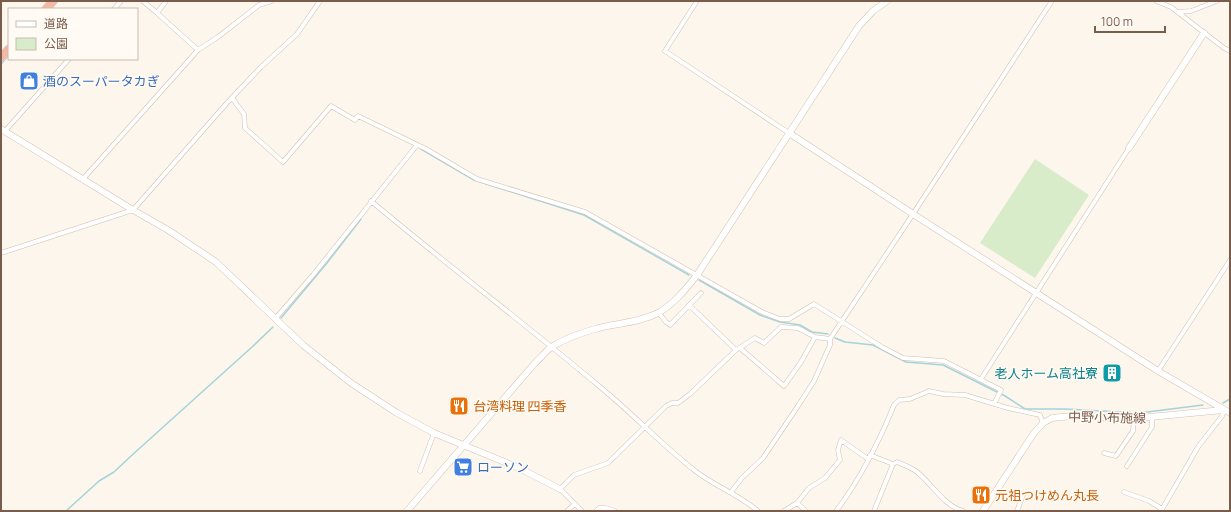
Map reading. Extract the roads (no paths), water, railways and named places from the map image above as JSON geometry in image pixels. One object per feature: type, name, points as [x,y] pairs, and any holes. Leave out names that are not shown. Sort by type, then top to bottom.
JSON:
[{"type":"street","points":[[143,1],[198,50]]},
{"type":"street","points":[[157,12],[166,1]]},
{"type":"street","points":[[255,1],[259,5]]},
{"type":"street","points":[[83,179],[198,50],[218,37],[259,5],[272,1]]},
{"type":"street","points":[[1,253],[133,210],[232,98],[260,68],[297,34],[320,1]]},
{"type":"street","points":[[697,1],[665,51],[1036,293],[1158,371],[1228,411],[1222,416],[1198,447],[1161,510],[1149,501],[1124,492]]},
{"type":"street","points":[[410,510],[535,363],[552,347],[568,338],[596,329],[638,321],[658,312],[676,300],[697,275],[859,26],[873,11],[887,1]]},
{"type":"street","points":[[731,492],[742,478],[763,458],[798,406],[814,380],[830,345],[830,339],[1052,1]]},
{"type":"street","points":[[1156,1],[1171,7],[1230,51]]},
{"type":"street","points":[[1170,1],[1171,7]]},
{"type":"street","points":[[1178,12],[1191,11],[1218,1]]},
{"type":"street","points":[[980,379],[1204,33]]},
{"type":"street","points":[[68,60],[3,130],[168,230],[216,262],[275,320],[303,345],[351,383],[397,414],[414,424],[519,468],[560,489],[582,511]]},
{"type":"street","points":[[232,98],[244,114],[245,128],[283,162],[331,106],[355,120],[358,116],[378,125],[477,179],[585,212],[762,312],[780,319],[788,319],[814,304],[882,347],[903,358],[944,361],[1001,390],[994,404]]},
{"type":"street","points":[[275,320],[417,145]]},
{"type":"street","points":[[371,200],[430,250],[600,386],[696,472],[718,486],[731,492],[758,511]]},
{"type":"street","points":[[1158,371],[1230,260]]},
{"type":"street","points":[[658,312],[670,325],[701,293]]},
{"type":"street","points":[[689,305],[738,349],[784,386],[801,362],[815,337]]},
{"type":"street","points":[[560,489],[574,475],[608,463],[666,406],[672,403],[678,403],[690,394],[738,349],[755,338],[764,343],[780,327],[798,328],[815,337],[830,339]]},
{"type":"street","points":[[836,511],[852,489],[894,405],[899,400],[910,399],[930,391],[943,394],[965,395],[994,404],[1040,415],[1043,423],[1034,433],[983,511]]},
{"type":"street","name":"中野小布施線","points":[[1043,423],[1052,418],[1076,416],[1134,419],[1228,411]]},
{"type":"street","points":[[1127,466],[1152,427],[1152,417]]},
{"type":"street","points":[[1104,453],[1116,456],[1134,431],[1134,419]]},
{"type":"street","points":[[420,470],[434,433]]},
{"type":"street","points":[[784,511],[797,503],[809,488],[825,478],[840,460],[838,450],[841,440],[869,457],[893,464],[897,462],[916,471],[942,497],[957,509],[963,511]]},
{"type":"street","points":[[874,511],[893,464]]},
{"type":"street","points":[[1017,511],[1023,495]]},
{"type":"street","points":[[797,503],[806,511]]},
{"type":"street","points":[[567,511],[575,504]]},
{"type":"street","points":[[596,511],[599,508],[606,508],[615,511]]},
{"type":"waterway","points":[[52,8],[58,1]]},
{"type":"waterway","points":[[1,64],[8,56]]},
{"type":"waterway","points":[[421,149],[474,180],[584,215],[689,275]]},
{"type":"waterway","points":[[281,318],[327,263],[361,219]]},
{"type":"waterway","points":[[699,280],[760,315],[780,322],[800,325],[812,332],[828,334]]},
{"type":"waterway","points":[[66,511],[99,481],[114,472],[273,327]]},
{"type":"waterway","points":[[835,338],[845,342],[873,345],[906,362],[943,365],[1005,396],[1025,409],[1065,409],[1139,413],[1203,405]]},
{"type":"waterway","points":[[1223,403],[1230,399]]},
{"type":"place","name":"酒のスーパータカぎ","points":[[29,81]]},
{"type":"place","name":"老人ホーム高社寮","points":[[1112,373]]},
{"type":"place","name":"台湾料理 四季香","points":[[459,406]]},
{"type":"place","name":"ローソン","points":[[463,467]]},
{"type":"place","name":"元祖つけめん丸長","points":[[981,495]]}]
